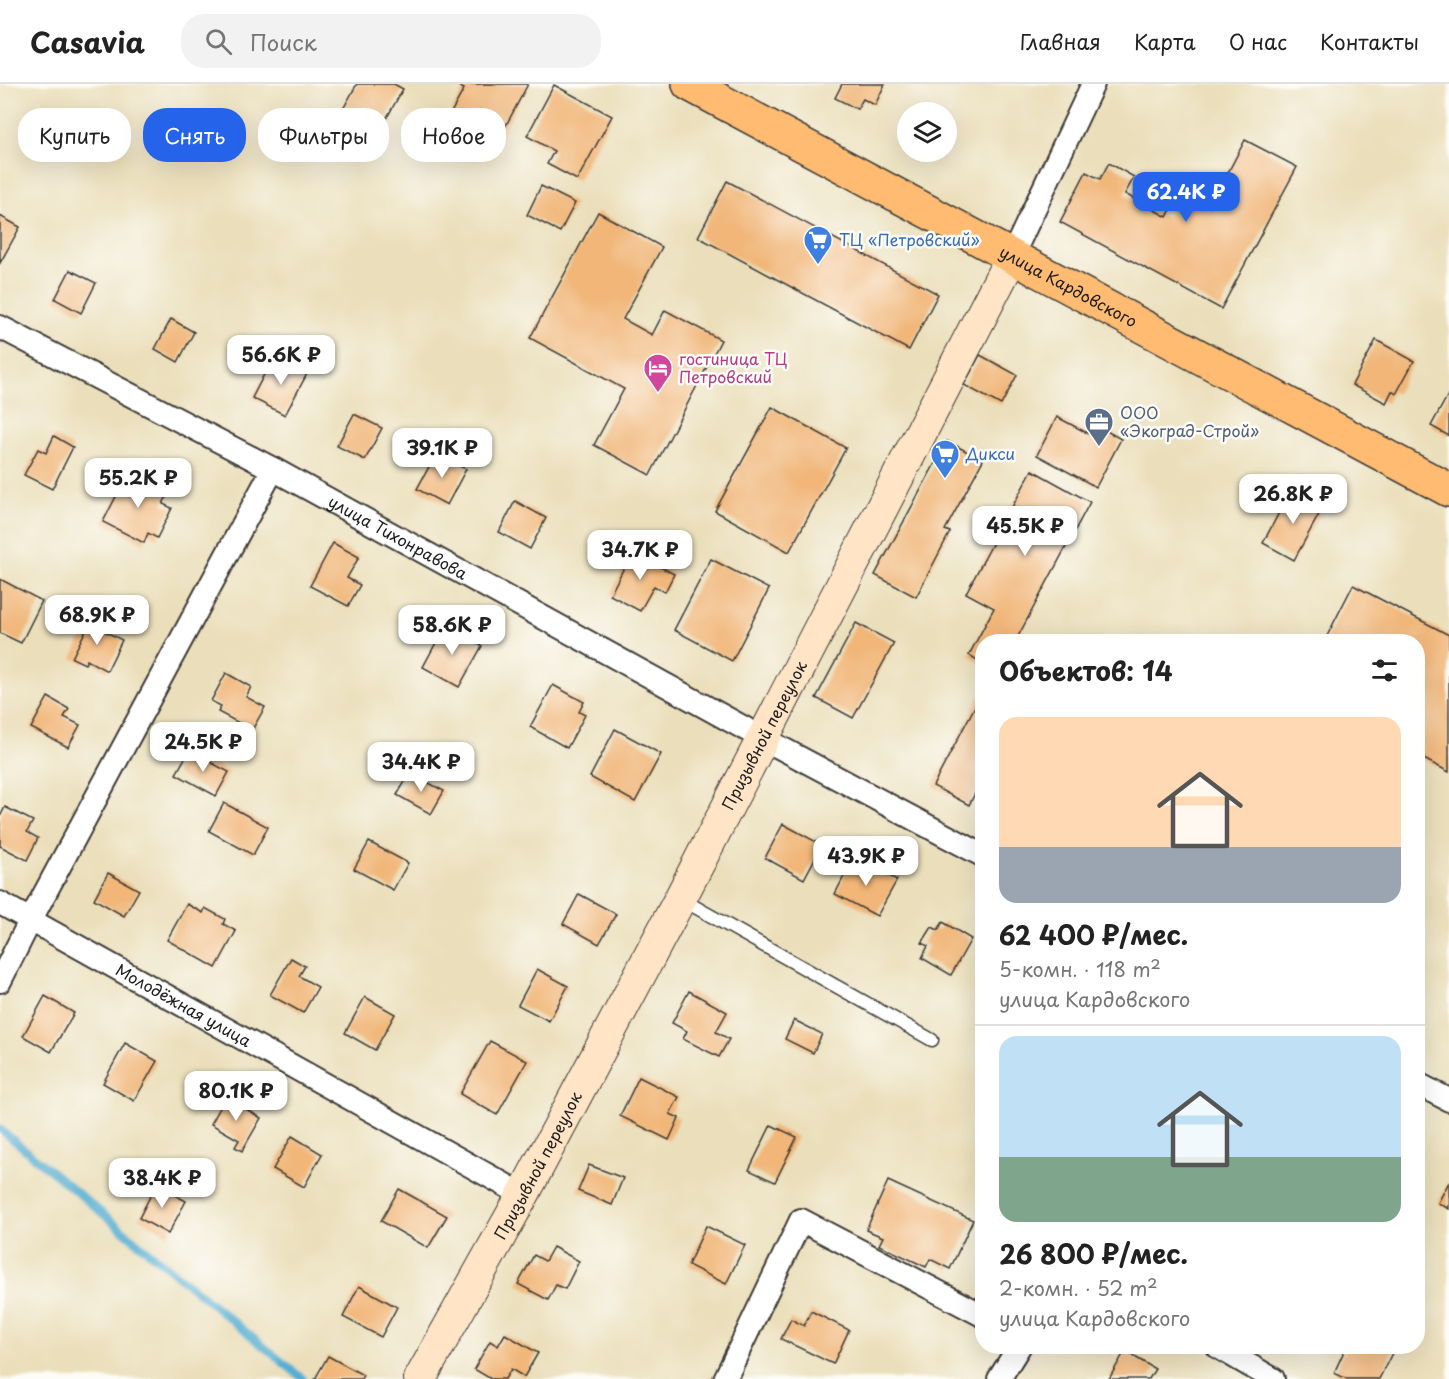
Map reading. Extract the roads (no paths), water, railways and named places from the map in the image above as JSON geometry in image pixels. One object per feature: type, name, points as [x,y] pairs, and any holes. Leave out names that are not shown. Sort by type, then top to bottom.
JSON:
[{"type":"main road","name":"улица Кардовского","points":[[689,84],[1449,490]]},
{"type":"street","name":"Призывной переулок","points":[[420,1379],[523,1195],[995,303],[1012,256],[1093,84]]},
{"type":"street","name":"улица Тихонравова","points":[[0,327],[273,469],[764,739],[975,851]]},
{"type":"street","points":[[0,981],[31,919],[273,469]]},
{"type":"street","name":"Молодёжная улица","points":[[0,903],[523,1195]]},
{"type":"street","points":[[1425,1088],[1449,1100]]},
{"type":"street","points":[[725,1379],[801,1220],[975,1311]]},
{"type":"street","points":[[999,1379],[1015,1354]]},
{"type":"street","points":[[1230,1354],[1273,1379]]},
{"type":"lane","points":[[680,899],[932,1040]]},
{"type":"waterway","points":[[0,1129],[303,1379]]},
{"type":"place","name":"ТЦ «Петровский»","points":[[818,266]]},
{"type":"place","name":"гостиница ТЦ Петровский","points":[[658,394]]},
{"type":"place","name":"ООО «Экоград-Строй»","points":[[1099,448]]},
{"type":"place","name":"Дикси","points":[[945,480]]}]
